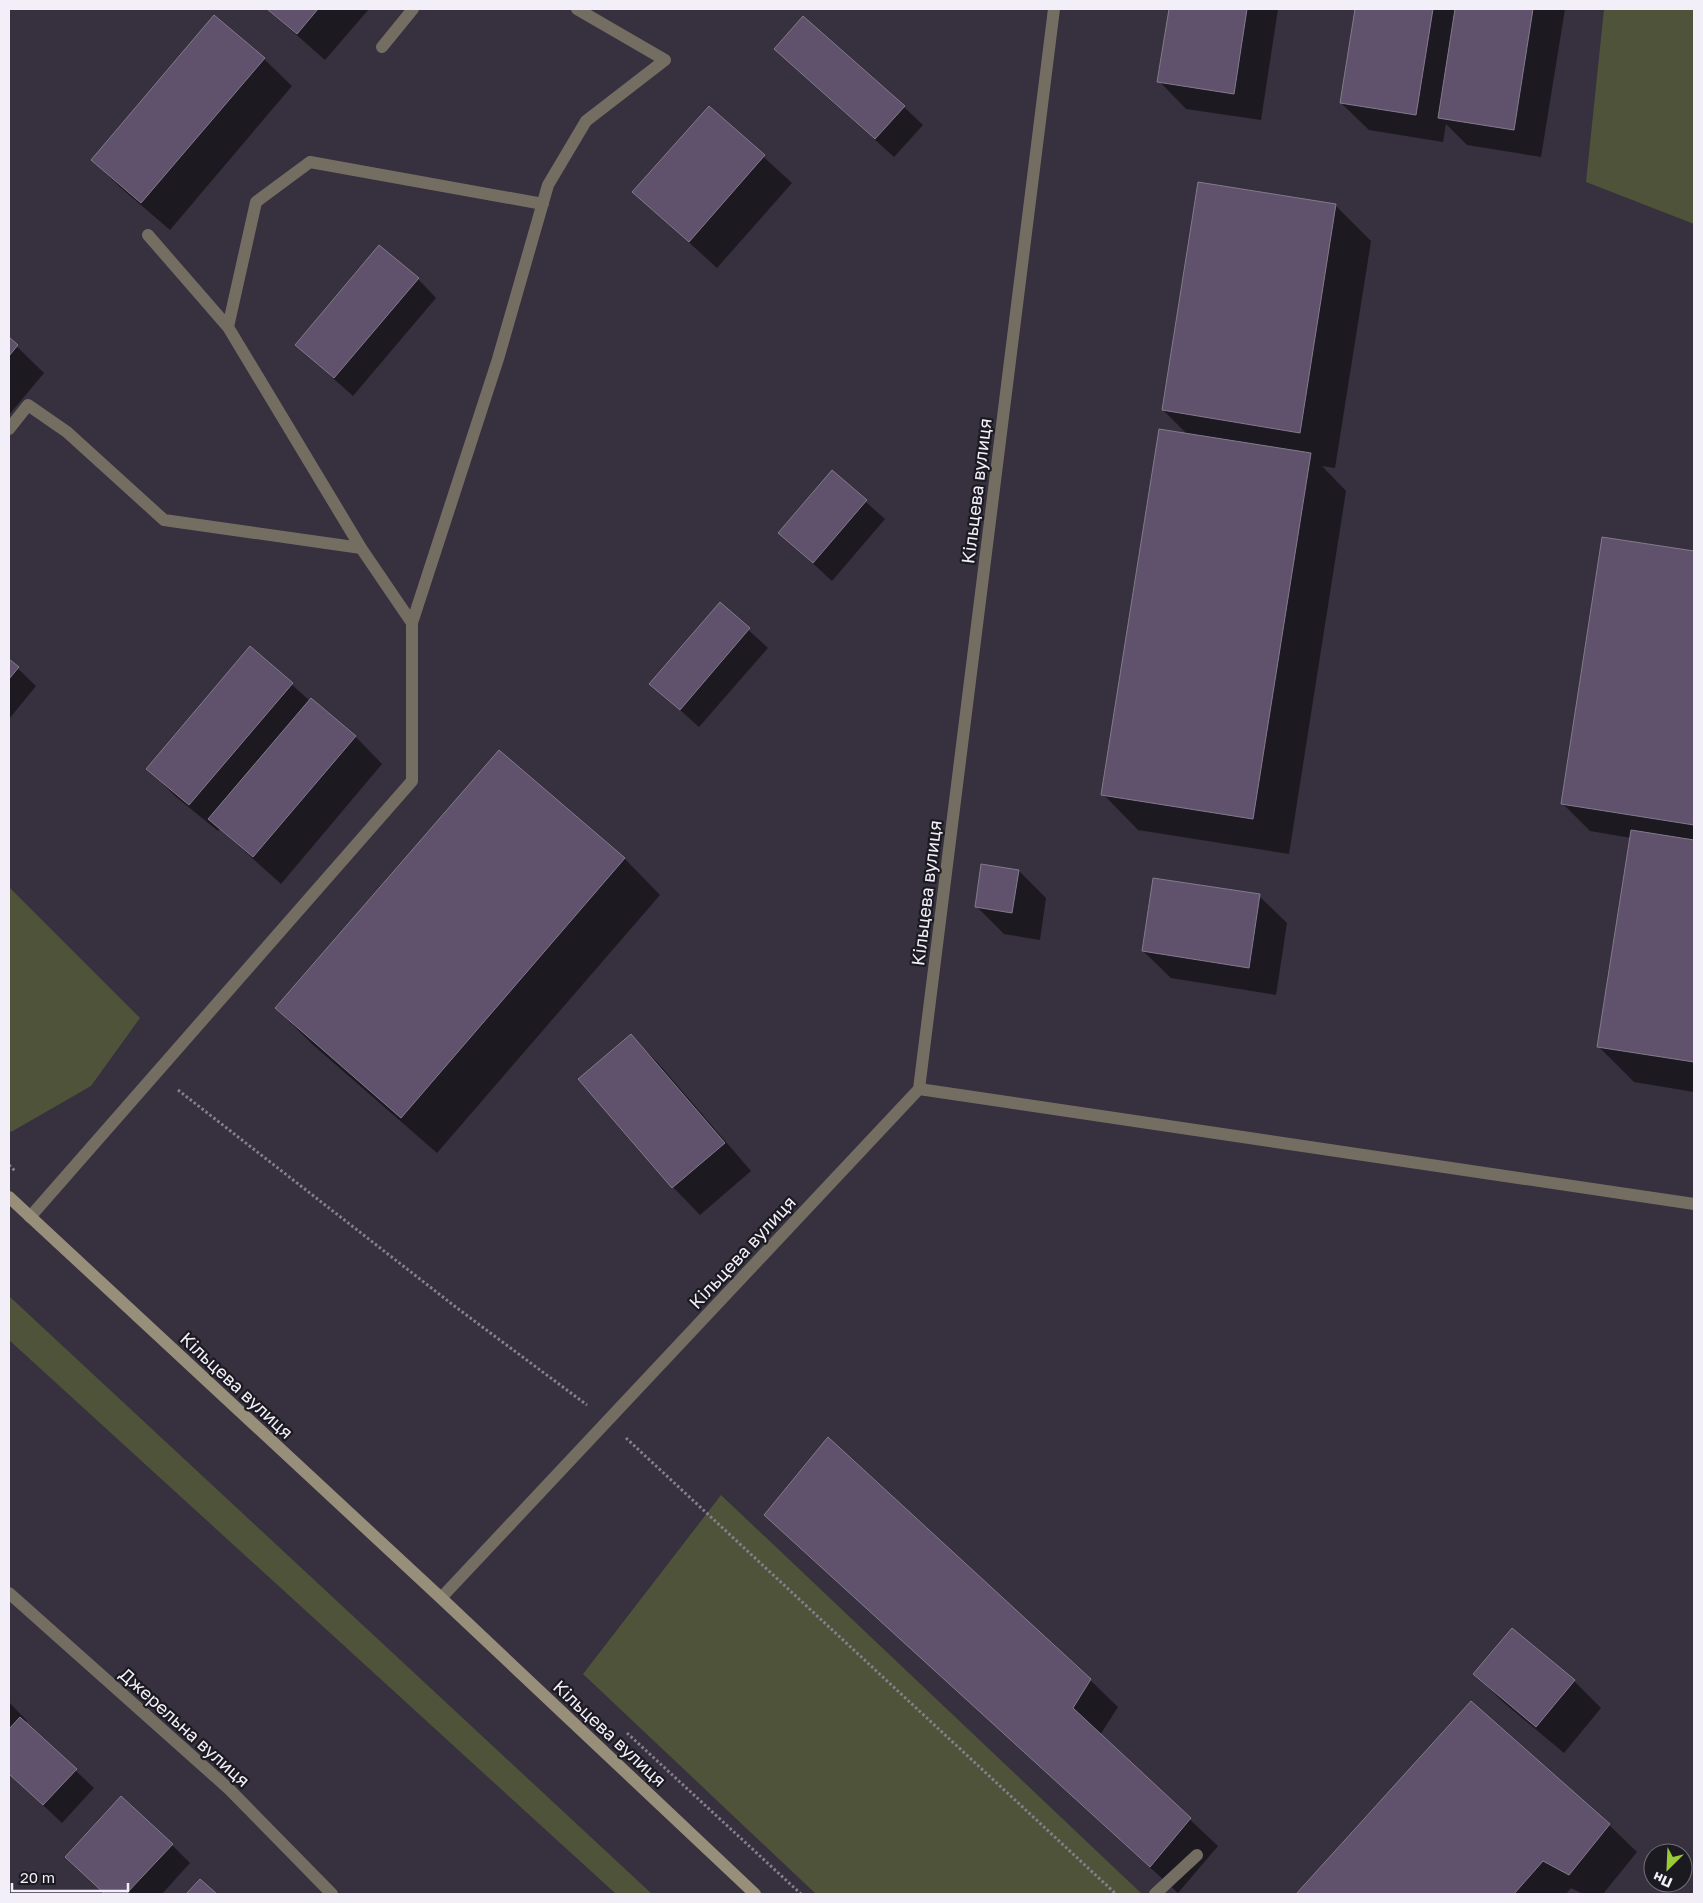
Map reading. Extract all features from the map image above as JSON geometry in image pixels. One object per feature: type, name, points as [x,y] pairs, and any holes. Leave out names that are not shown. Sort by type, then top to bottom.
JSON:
[{"type":"main road","name":"Кільцева вулиця","points":[[9,1197],[441,1598],[755,1894]]},
{"type":"street","points":[[382,48],[413,9]]},
{"type":"street","points":[[30,1217],[412,781],[412,624],[498,359],[548,185],[586,121],[665,60],[577,9]]},
{"type":"street","name":"Кільцева вулиця","points":[[441,1598],[919,1089],[1054,9]]},
{"type":"street","points":[[228,327],[256,202],[310,162],[543,204]]},
{"type":"street","points":[[148,234],[228,327],[361,548],[412,624]]},
{"type":"street","points":[[9,429],[28,405],[67,432],[164,520],[361,548]]},
{"type":"street","points":[[919,1089],[1694,1204]]},
{"type":"street","name":"Джерельна вулиця","points":[[9,1593],[230,1790],[332,1894]]},
{"type":"street","points":[[1155,1894],[1197,1855]]},
{"type":"path","points":[[156,1073],[457,1308],[607,1420],[1116,1894]]},
{"type":"green space","points":[[1604,9],[1694,9],[1694,224],[1586,182]]},
{"type":"green space","points":[[9,887],[140,1018],[91,1086],[11,1132],[9,1130]]},
{"type":"green space","points":[[9,1296],[652,1894],[616,1894],[9,1340]]},
{"type":"green space","points":[[721,1495],[1142,1894],[816,1894],[583,1674]]},
{"type":"building","points":[[267,9],[318,9],[297,34]]},
{"type":"building","points":[[1169,9],[1247,9],[1234,94],[1157,82]]},
{"type":"building","points":[[1355,9],[1433,9],[1416,115],[1340,103]]},
{"type":"building","points":[[1455,9],[1533,9],[1514,130],[1438,118]]},
{"type":"building","points":[[214,15],[265,58],[141,203],[91,160]]},
{"type":"building","points":[[803,16],[905,106],[875,139],[774,49]]},
{"type":"building","points":[[709,106],[765,155],[689,242],[632,192]]},
{"type":"building","points":[[1198,182],[1336,204],[1300,433],[1162,410]]},
{"type":"building","points":[[379,245],[419,278],[334,378],[295,345]]},
{"type":"building","points":[[9,337],[18,345],[9,356]]},
{"type":"building","points":[[1159,429],[1311,453],[1253,819],[1101,795]]},
{"type":"building","points":[[832,470],[867,500],[813,563],[778,533]]},
{"type":"building","points":[[1602,537],[1694,551],[1694,825],[1561,804]]},
{"type":"building","points":[[720,602],[750,628],[680,710],[649,684]]},
{"type":"building","points":[[250,646],[293,683],[189,805],[146,769]]},
{"type":"building","points":[[9,659],[19,667],[9,679]]},
{"type":"building","points":[[311,698],[356,736],[253,857],[208,819]]},
{"type":"building","points":[[499,750],[625,858],[401,1118],[275,1008]]},
{"type":"building","points":[[1631,830],[1694,840],[1694,1062],[1597,1047]]},
{"type":"building","points":[[981,864],[1019,870],[1012,913],[975,907]]},
{"type":"building","points":[[1153,878],[1260,894],[1249,968],[1142,951]]},
{"type":"building","points":[[631,1034],[725,1143],[672,1188],[578,1079]]},
{"type":"building","points":[[828,1437],[1091,1679],[1073,1708],[1191,1818],[1150,1867],[764,1515]]},
{"type":"building","points":[[1512,1628],[1575,1680],[1536,1727],[1473,1674]]},
{"type":"building","points":[[1471,1701],[1610,1824],[1569,1875],[1543,1861],[1514,1894],[1296,1894]]},
{"type":"building","points":[[20,1717],[77,1769],[43,1805],[9,1774],[9,1729]]},
{"type":"building","points":[[121,1796],[173,1844],[126,1894],[105,1894],[65,1857]]},
{"type":"building","points":[[200,1879],[217,1894],[186,1894]]}]
